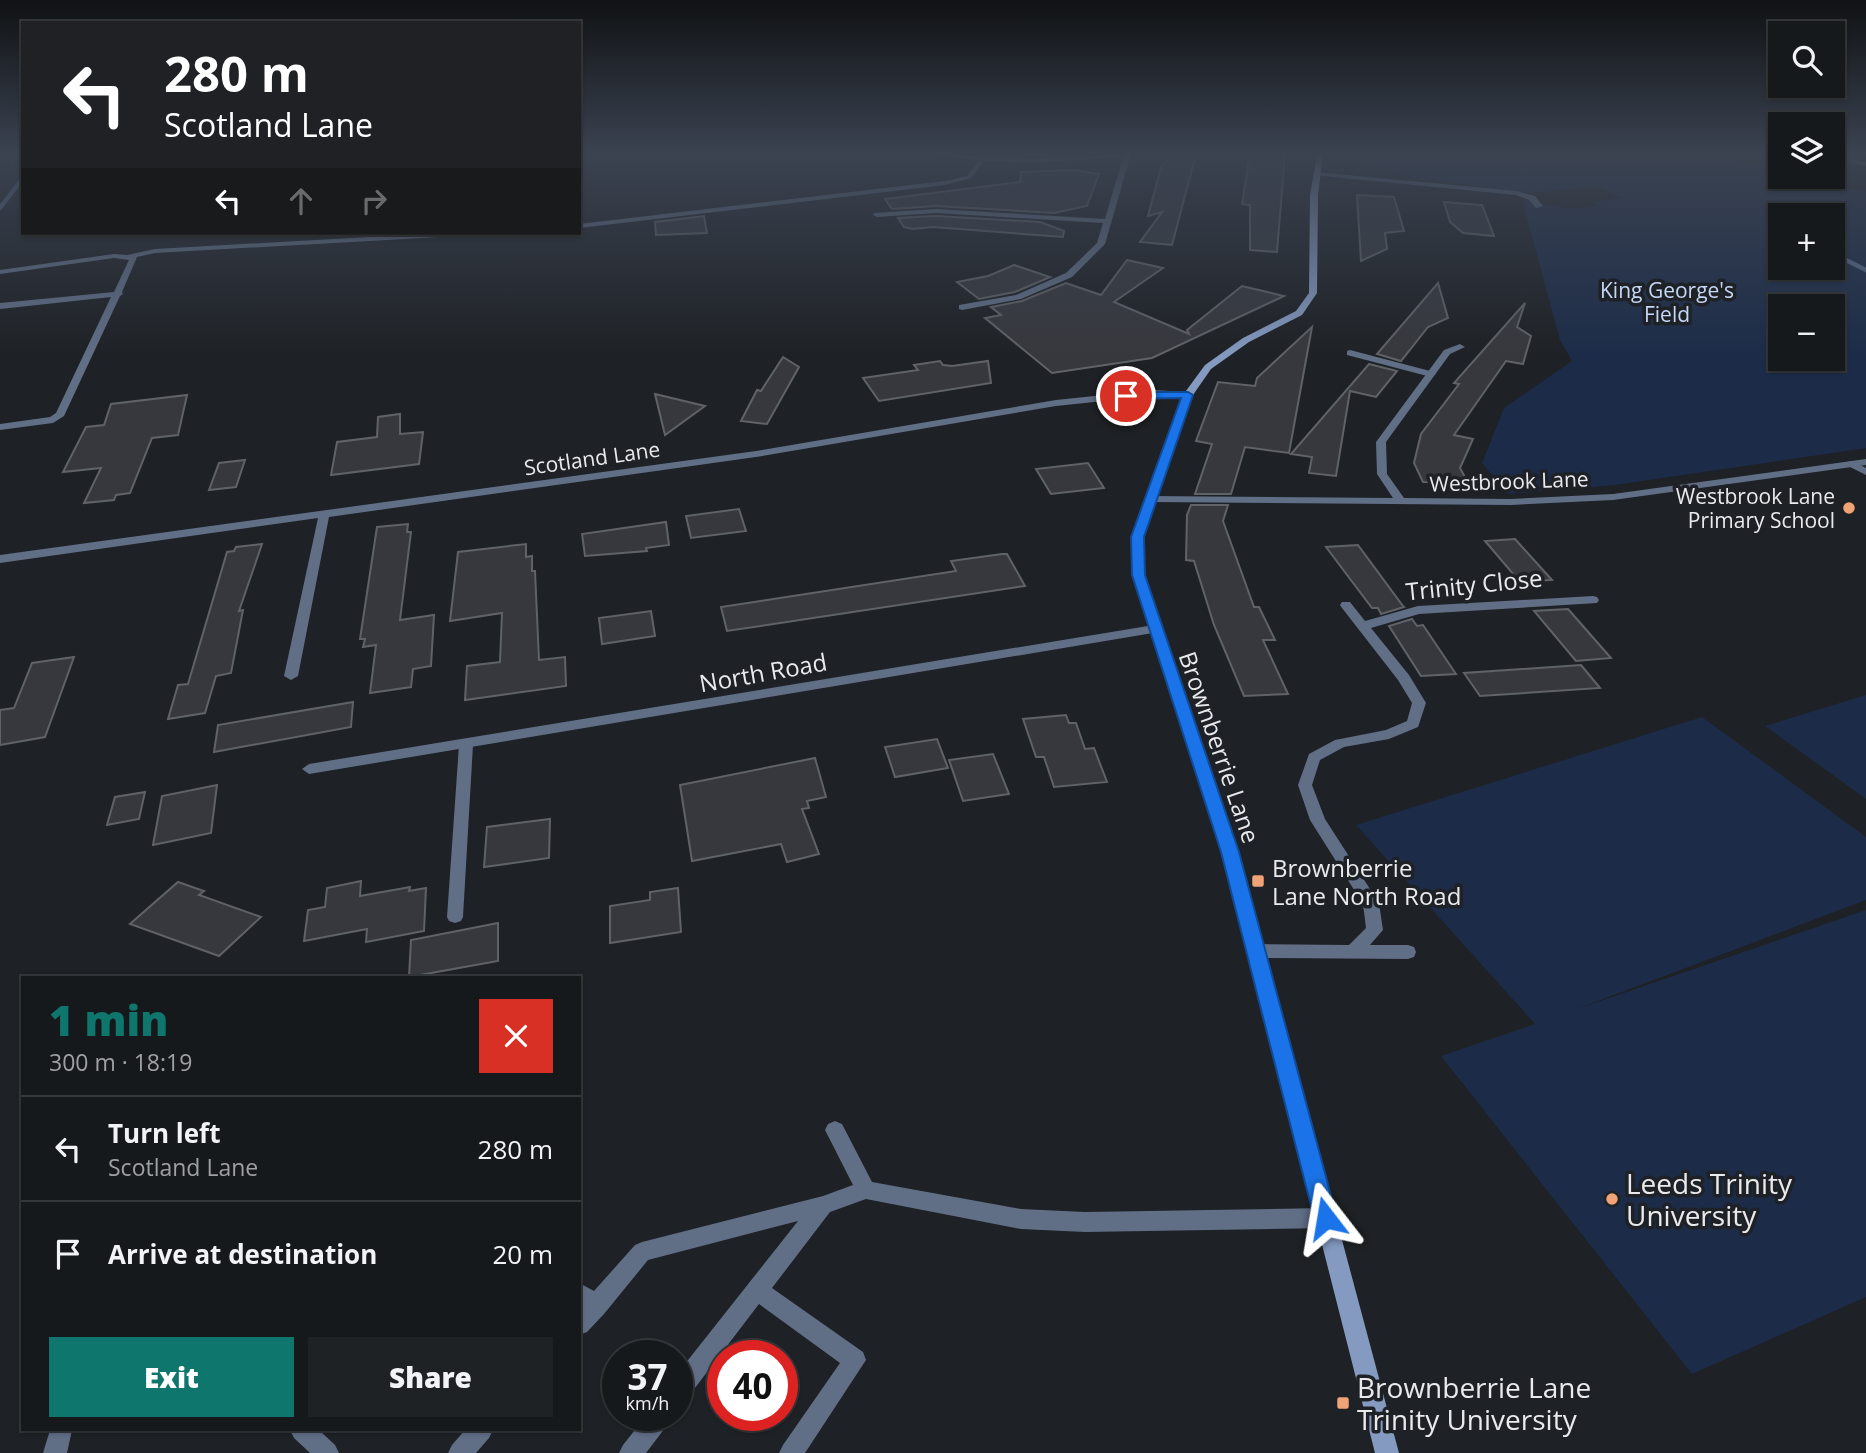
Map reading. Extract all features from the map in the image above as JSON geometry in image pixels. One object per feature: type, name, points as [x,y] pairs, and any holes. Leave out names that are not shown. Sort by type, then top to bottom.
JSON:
[{"type":"street","points":[[581,226],[615,222]]},
{"type":"street","points":[[962,307],[1018,297],[1069,275],[1101,244],[1108,222]]},
{"type":"street","name":"Brownberrie Lane","points":[[1314,222],[1313,293],[1298,313],[1246,340],[1208,367],[1188,395],[1137,537],[1139,575],[1154,629],[1230,852],[1387,1453]]},
{"type":"street","points":[[0,272],[155,251],[440,235]]},
{"type":"street","points":[[0,427],[52,420],[60,414],[119,295],[134,258],[130,256]]},
{"type":"street","points":[[0,306],[119,295]]},
{"type":"street","points":[[1359,345],[1347,356],[1431,374]]},
{"type":"street","points":[[1401,502],[1382,474],[1381,442],[1447,352],[1460,347]]},
{"type":"street","name":"Scotland Lane","points":[[0,559],[756,454],[1056,403],[1153,393],[1188,395]]},
{"type":"street","name":"Westbrook Lane","points":[[1150,499],[1401,502],[1613,497],[1866,462]]},
{"type":"street","points":[[1853,464],[1866,472]]},
{"type":"street","points":[[292,676],[324,515]]},
{"type":"street","name":"Trinity Close","points":[[1362,626],[1419,610],[1592,600]]},
{"type":"street","points":[[1346,605],[1404,678],[1419,703],[1413,724],[1389,734],[1340,743],[1314,757],[1305,785],[1318,820],[1371,903],[1375,930],[1355,949]]},
{"type":"street","name":"North Road","points":[[309,769],[1154,629]]},
{"type":"street","points":[[455,917],[466,745]]},
{"type":"street","points":[[1257,951],[1355,949],[1408,952]]},
{"type":"street","points":[[835,1130],[866,1190]]},
{"type":"street","points":[[581,1318],[588,1299],[642,1252],[822,1205],[866,1190],[1021,1219],[1085,1222],[1326,1218]]},
{"type":"street","points":[[693,1372],[822,1205]]},
{"type":"street","points":[[757,1290],[855,1360],[792,1453]]},
{"type":"street","points":[[303,1431],[327,1453]]},
{"type":"street","points":[[460,1453],[480,1431]]},
{"type":"street","points":[[631,1453],[648,1431]]},
{"type":"green space","name":"King George's Field","points":[[1528,222],[1768,222],[1768,280],[1845,280],[1845,222],[1866,222],[1866,448],[1615,485],[1508,494],[1482,463],[1504,408],[1572,361],[1560,340]]},
{"type":"green space","points":[[1866,695],[1866,799],[1765,726]]},
{"type":"green space","points":[[1702,717],[1866,837],[1866,900],[1574,1010],[1866,910],[1866,1297],[1692,1374],[1441,1056],[1535,1024],[1356,825]]},
{"type":"building","points":[[655,222],[705,222],[707,233],[656,235]]},
{"type":"building","points":[[901,222],[1037,222],[1064,231],[1063,237],[904,227]]},
{"type":"building","points":[[1155,222],[1178,222],[1172,245],[1140,242]]},
{"type":"building","points":[[1250,222],[1279,222],[1277,252],[1250,250]]},
{"type":"building","points":[[1359,222],[1401,222],[1404,231],[1385,233],[1387,249],[1361,261]]},
{"type":"building","points":[[1450,222],[1489,222],[1494,236],[1463,233]]},
{"type":"building","points":[[1127,260],[1163,268],[1114,302],[1189,334],[1187,330],[1242,286],[1284,296],[1152,358],[1052,373],[985,318],[1001,315],[991,307],[1022,301],[1066,283],[1101,295]]},
{"type":"building","points":[[1014,265],[1050,277],[1015,292],[979,299],[957,282],[988,276]]},
{"type":"building","points":[[1438,283],[1448,318],[1428,327],[1401,361],[1377,354]]},
{"type":"building","points":[[1525,303],[1517,327],[1531,336],[1523,364],[1506,361],[1454,435],[1473,439],[1460,468],[1468,483],[1423,482],[1414,463],[1421,434],[1459,384],[1454,383]]},
{"type":"building","points":[[1312,327],[1289,453],[1245,447],[1231,494],[1195,494],[1212,444],[1196,441],[1218,382],[1255,386],[1257,378]]},
{"type":"building","points":[[783,357],[799,367],[767,424],[741,421],[757,390],[761,391]]},
{"type":"building","points":[[940,361],[943,365],[952,366],[988,361],[991,383],[879,401],[863,378],[918,370],[914,365]]},
{"type":"building","points":[[1369,364],[1397,371],[1376,397],[1350,391],[1336,476],[1309,473],[1312,457],[1291,454]]},
{"type":"building","points":[[655,394],[705,406],[665,435]]},
{"type":"building","points":[[187,395],[178,435],[152,438],[130,493],[116,495],[114,500],[84,503],[101,468],[63,472],[86,427],[104,425],[111,404]]},
{"type":"building","points":[[400,414],[400,434],[423,432],[419,464],[331,475],[337,442],[377,437],[378,417]]},
{"type":"building","points":[[245,460],[236,487],[209,490],[219,463]]},
{"type":"building","points":[[1088,463],[1104,488],[1051,494],[1036,469]]},
{"type":"building","points":[[1191,505],[1228,505],[1223,521],[1254,607],[1259,607],[1275,640],[1263,640],[1288,694],[1244,696],[1214,625],[1194,561],[1186,560],[1187,515]]},
{"type":"building","points":[[739,509],[746,531],[691,538],[686,516]]},
{"type":"building","points":[[666,522],[669,545],[646,548],[647,551],[585,556],[582,534]]},
{"type":"building","points":[[408,524],[407,532],[411,532],[400,620],[434,615],[431,666],[413,669],[411,687],[370,693],[376,645],[363,647],[365,639],[360,639],[377,527]]},
{"type":"building","points":[[1515,539],[1552,580],[1520,582],[1485,541]]},
{"type":"building","points":[[262,544],[239,611],[243,610],[231,673],[216,676],[205,713],[168,719],[178,685],[188,684],[227,552],[234,551],[236,547]]},
{"type":"building","points":[[526,544],[526,557],[532,556],[532,571],[535,571],[539,660],[565,657],[566,686],[465,700],[467,666],[500,662],[502,613],[450,621],[458,552]]},
{"type":"building","points":[[1358,545],[1404,607],[1381,614],[1378,608],[1372,608],[1326,547]]},
{"type":"building","points":[[1007,554],[1025,586],[727,631],[721,607],[956,571],[951,561]]},
{"type":"building","points":[[1568,609],[1611,658],[1576,661],[1534,611]]},
{"type":"building","points":[[651,611],[655,636],[602,644],[599,618]]},
{"type":"building","points":[[1412,619],[1417,626],[1423,625],[1456,674],[1421,676],[1389,626]]},
{"type":"building","points":[[74,657],[45,737],[0,745],[0,710],[14,708],[32,663]]},
{"type":"building","points":[[1581,665],[1600,688],[1480,696],[1464,673]]},
{"type":"building","points":[[353,702],[351,727],[214,752],[218,725]]},
{"type":"building","points":[[1066,715],[1069,723],[1076,723],[1085,749],[1094,748],[1107,782],[1054,787],[1044,757],[1036,757],[1023,719]]},
{"type":"building","points":[[937,739],[948,768],[895,777],[885,747]]},
{"type":"building","points":[[993,754],[1009,794],[963,801],[949,760]]},
{"type":"building","points":[[815,758],[826,797],[807,801],[809,808],[802,809],[819,854],[787,862],[781,844],[692,861],[680,785]]},
{"type":"building","points":[[217,785],[211,833],[153,845],[162,796]]},
{"type":"building","points":[[145,792],[139,819],[107,825],[115,797]]},
{"type":"building","points":[[550,819],[549,858],[484,867],[487,827]]},
{"type":"building","points":[[361,881],[360,896],[410,887],[409,891],[426,888],[424,931],[366,942],[367,929],[304,941],[308,910],[325,907],[327,888]]},
{"type":"building","points":[[178,882],[204,891],[199,895],[261,917],[219,956],[130,924]]},
{"type":"building","points":[[678,888],[681,932],[610,943],[610,906],[650,900],[650,892]]},
{"type":"building","points":[[498,923],[498,961],[409,976],[411,940]]},
{"type":"waterway","points":[[1845,260],[1866,270]]},
{"type":"place","name":"Westbrook Lane Primary School","points":[[1849,508]]},
{"type":"place","name":"Brownberrie Lane North Road","points":[[1258,881]]},
{"type":"place","name":"Leeds Trinity University","points":[[1612,1199]]},
{"type":"place","name":"Brownberrie Lane Trinity University","points":[[1343,1403]]},
{"type":"route","points":[[1126,396],[1153,393],[1188,395],[1137,537],[1139,575],[1154,629],[1230,852],[1326,1218]]}]
